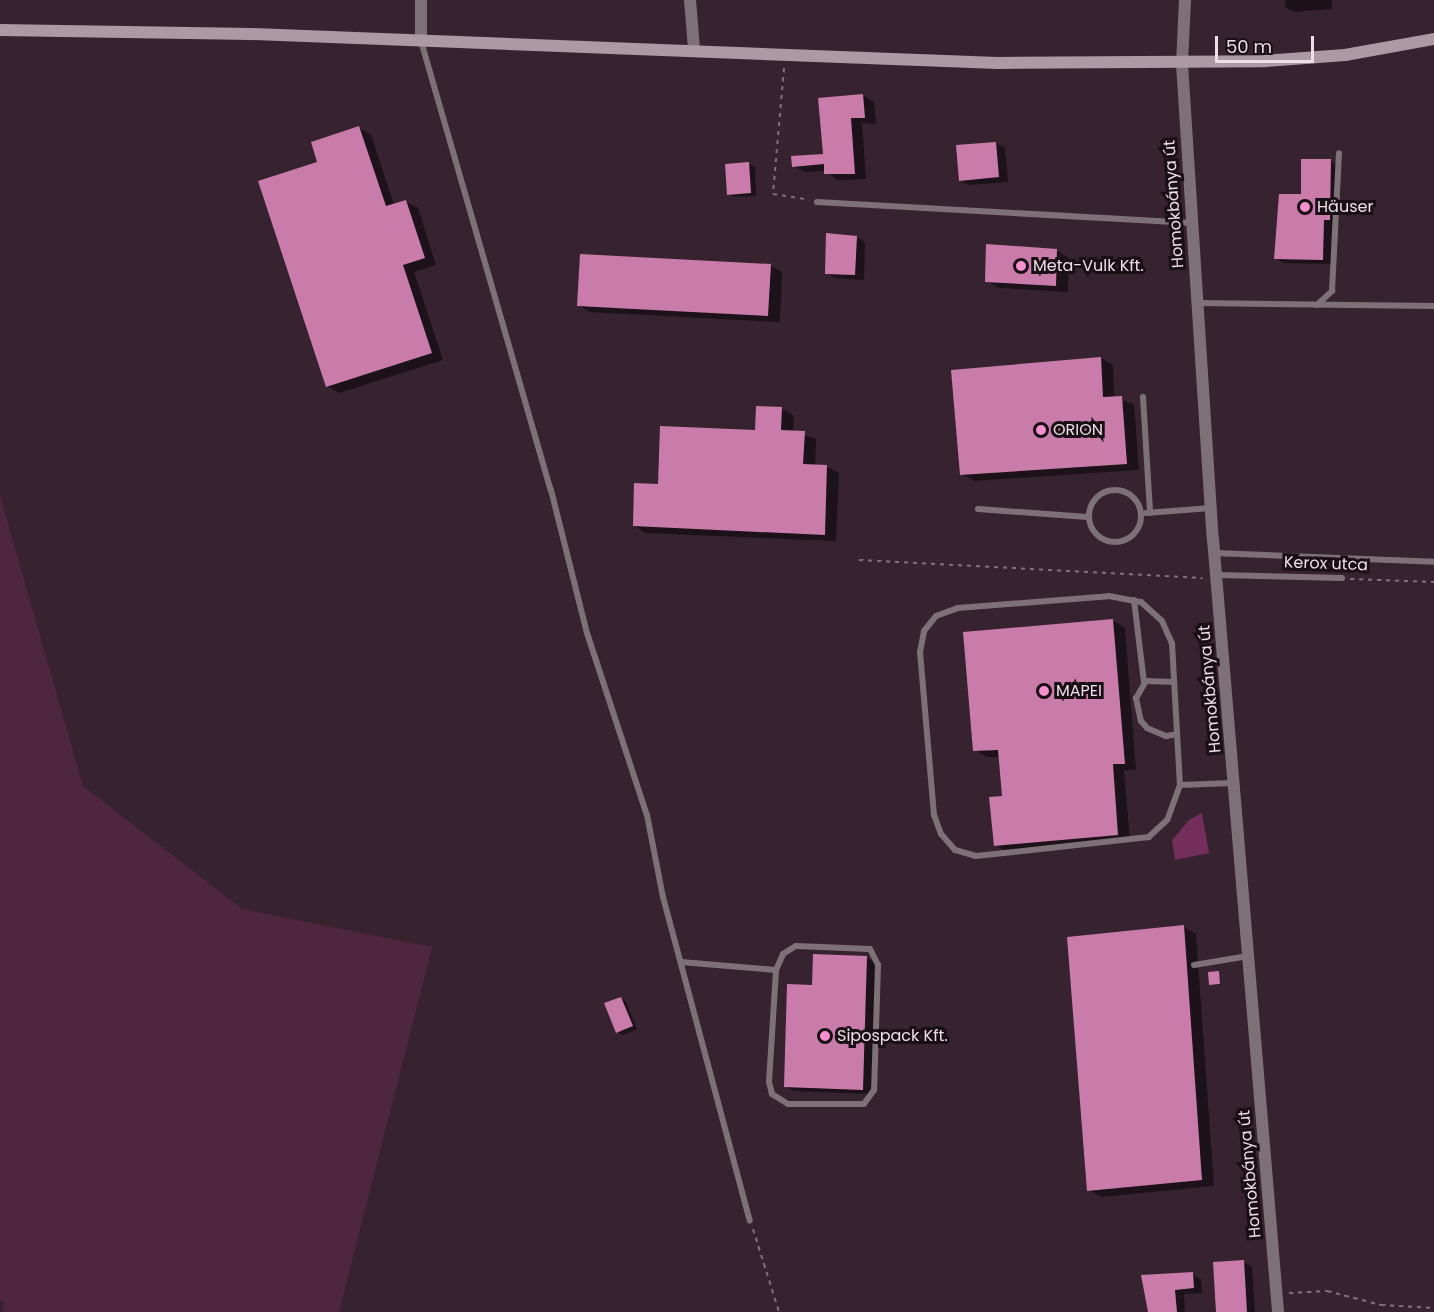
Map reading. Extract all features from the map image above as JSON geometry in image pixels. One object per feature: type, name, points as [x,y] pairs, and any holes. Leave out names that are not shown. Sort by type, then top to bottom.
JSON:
[{"type":"main road","points":[[0,30],[694,49],[997,63],[1182,64],[1346,55],[1434,39]]},
{"type":"street","points":[[421,0],[421,41]]},
{"type":"street","points":[[690,0],[694,49]]},
{"type":"street","name":"Homokbánya út","points":[[1185,0],[1182,64],[1214,553],[1278,1312]]},
{"type":"lane","points":[[421,41],[551,490],[587,633],[647,815],[663,897],[750,1221]]},
{"type":"lane","points":[[1317,305],[1332,291],[1339,153]]},
{"type":"lane","points":[[817,202],[1192,223]]},
{"type":"lane","points":[[1197,303],[1434,306]]},
{"type":"lane","points":[[1143,397],[1150,513]]},
{"type":"lane","points":[[1111,490],[1134,498],[1141,513],[1133,536],[1118,543],[1095,535],[1088,517],[1096,497],[1111,490]]},
{"type":"lane","points":[[1141,513],[1211,508]]},
{"type":"lane","points":[[978,509],[1088,517]]},
{"type":"lane","points":[[1214,553],[1434,562]]},
{"type":"lane","name":"Kerox utca","points":[[1217,577],[1342,578]]},
{"type":"lane","points":[[1109,596],[1134,600],[1155,612],[1168,630],[1174,682],[1180,785],[1176,803],[1161,828],[1149,837],[1132,841],[976,856],[965,855],[947,842],[934,815],[920,652],[930,623],[944,611],[1109,596]]},
{"type":"lane","points":[[1134,600],[1144,683],[1136,698],[1141,721],[1155,733],[1177,734]]},
{"type":"lane","points":[[1144,683],[1174,682]]},
{"type":"lane","points":[[1180,785],[1234,783]]},
{"type":"lane","points":[[796,946],[863,946],[875,954],[874,1090],[864,1104],[788,1104],[772,1094],[768,1082],[776,970],[783,954],[796,946]]},
{"type":"lane","points":[[1194,965],[1249,956]]},
{"type":"lane","points":[[681,962],[776,970]]},
{"type":"path","points":[[783,53],[773,194],[817,202]]},
{"type":"path","points":[[859,560],[1217,577]]},
{"type":"path","name":"Kerox utca","points":[[1342,578],[1434,582]]},
{"type":"path","points":[[750,1221],[779,1312]]},
{"type":"path","points":[[1276,1293],[1327,1291],[1381,1305],[1434,1308]]},
{"type":"shaded area","points":[[0,496],[83,786],[242,909],[432,947],[339,1312],[3,1312],[4,1302],[0,1301]]},
{"type":"shaded area","points":[[1202,813],[1209,853],[1175,860],[1172,840],[1189,820]]},
{"type":"building","points":[[863,94],[865,118],[851,118],[855,174],[824,174],[824,164],[792,167],[791,156],[823,154],[818,98]]},
{"type":"building","points":[[359,126],[386,206],[406,200],[425,258],[403,265],[432,353],[326,387],[258,181],[317,162],[311,142]]},
{"type":"building","points":[[996,142],[999,177],[959,181],[956,145]]},
{"type":"building","name":"Häuser","points":[[1301,159],[1331,159],[1330,220],[1324,220],[1323,260],[1274,259],[1279,194],[1301,194]]},
{"type":"building","points":[[749,162],[751,193],[727,195],[725,164]]},
{"type":"building","points":[[826,233],[857,236],[855,275],[825,274]]},
{"type":"building","name":"Meta-Vulk Kft.","points":[[986,244],[1057,249],[1056,286],[985,282]]},
{"type":"building","points":[[580,254],[771,264],[768,316],[577,306]]},
{"type":"building","name":"ORION","points":[[1101,357],[1103,397],[1122,396],[1127,464],[960,475],[951,370]]},
{"type":"building","points":[[756,406],[782,407],[781,430],[805,431],[803,464],[827,465],[825,535],[633,526],[634,483],[658,484],[660,426],[755,430]]},
{"type":"building","name":"MAPEI","points":[[1113,619],[1125,764],[1113,764],[1118,835],[994,846],[989,797],[1002,796],[998,750],[973,751],[963,632]]},
{"type":"building","points":[[1184,925],[1202,1180],[1087,1191],[1067,937]]},
{"type":"building","name":"Sipospack Kft.","points":[[813,954],[867,956],[863,1090],[784,1087],[787,984],[812,985]]},
{"type":"building","points":[[1219,971],[1220,984],[1209,985],[1208,972]]},
{"type":"building","points":[[621,997],[633,1026],[616,1033],[604,1003]]},
{"type":"building","points":[[1244,1260],[1247,1312],[1216,1312],[1213,1262]]},
{"type":"building","points":[[1193,1272],[1194,1288],[1175,1290],[1177,1312],[1148,1312],[1141,1275]]},
{"type":"place","name":"Häuser","points":[[1305,207]]},
{"type":"place","name":"Meta-Vulk Kft.","points":[[1021,266]]},
{"type":"place","name":"ORION","points":[[1041,430]]},
{"type":"place","name":"MAPEI","points":[[1044,691]]},
{"type":"place","name":"Sipospack Kft.","points":[[825,1036]]}]
